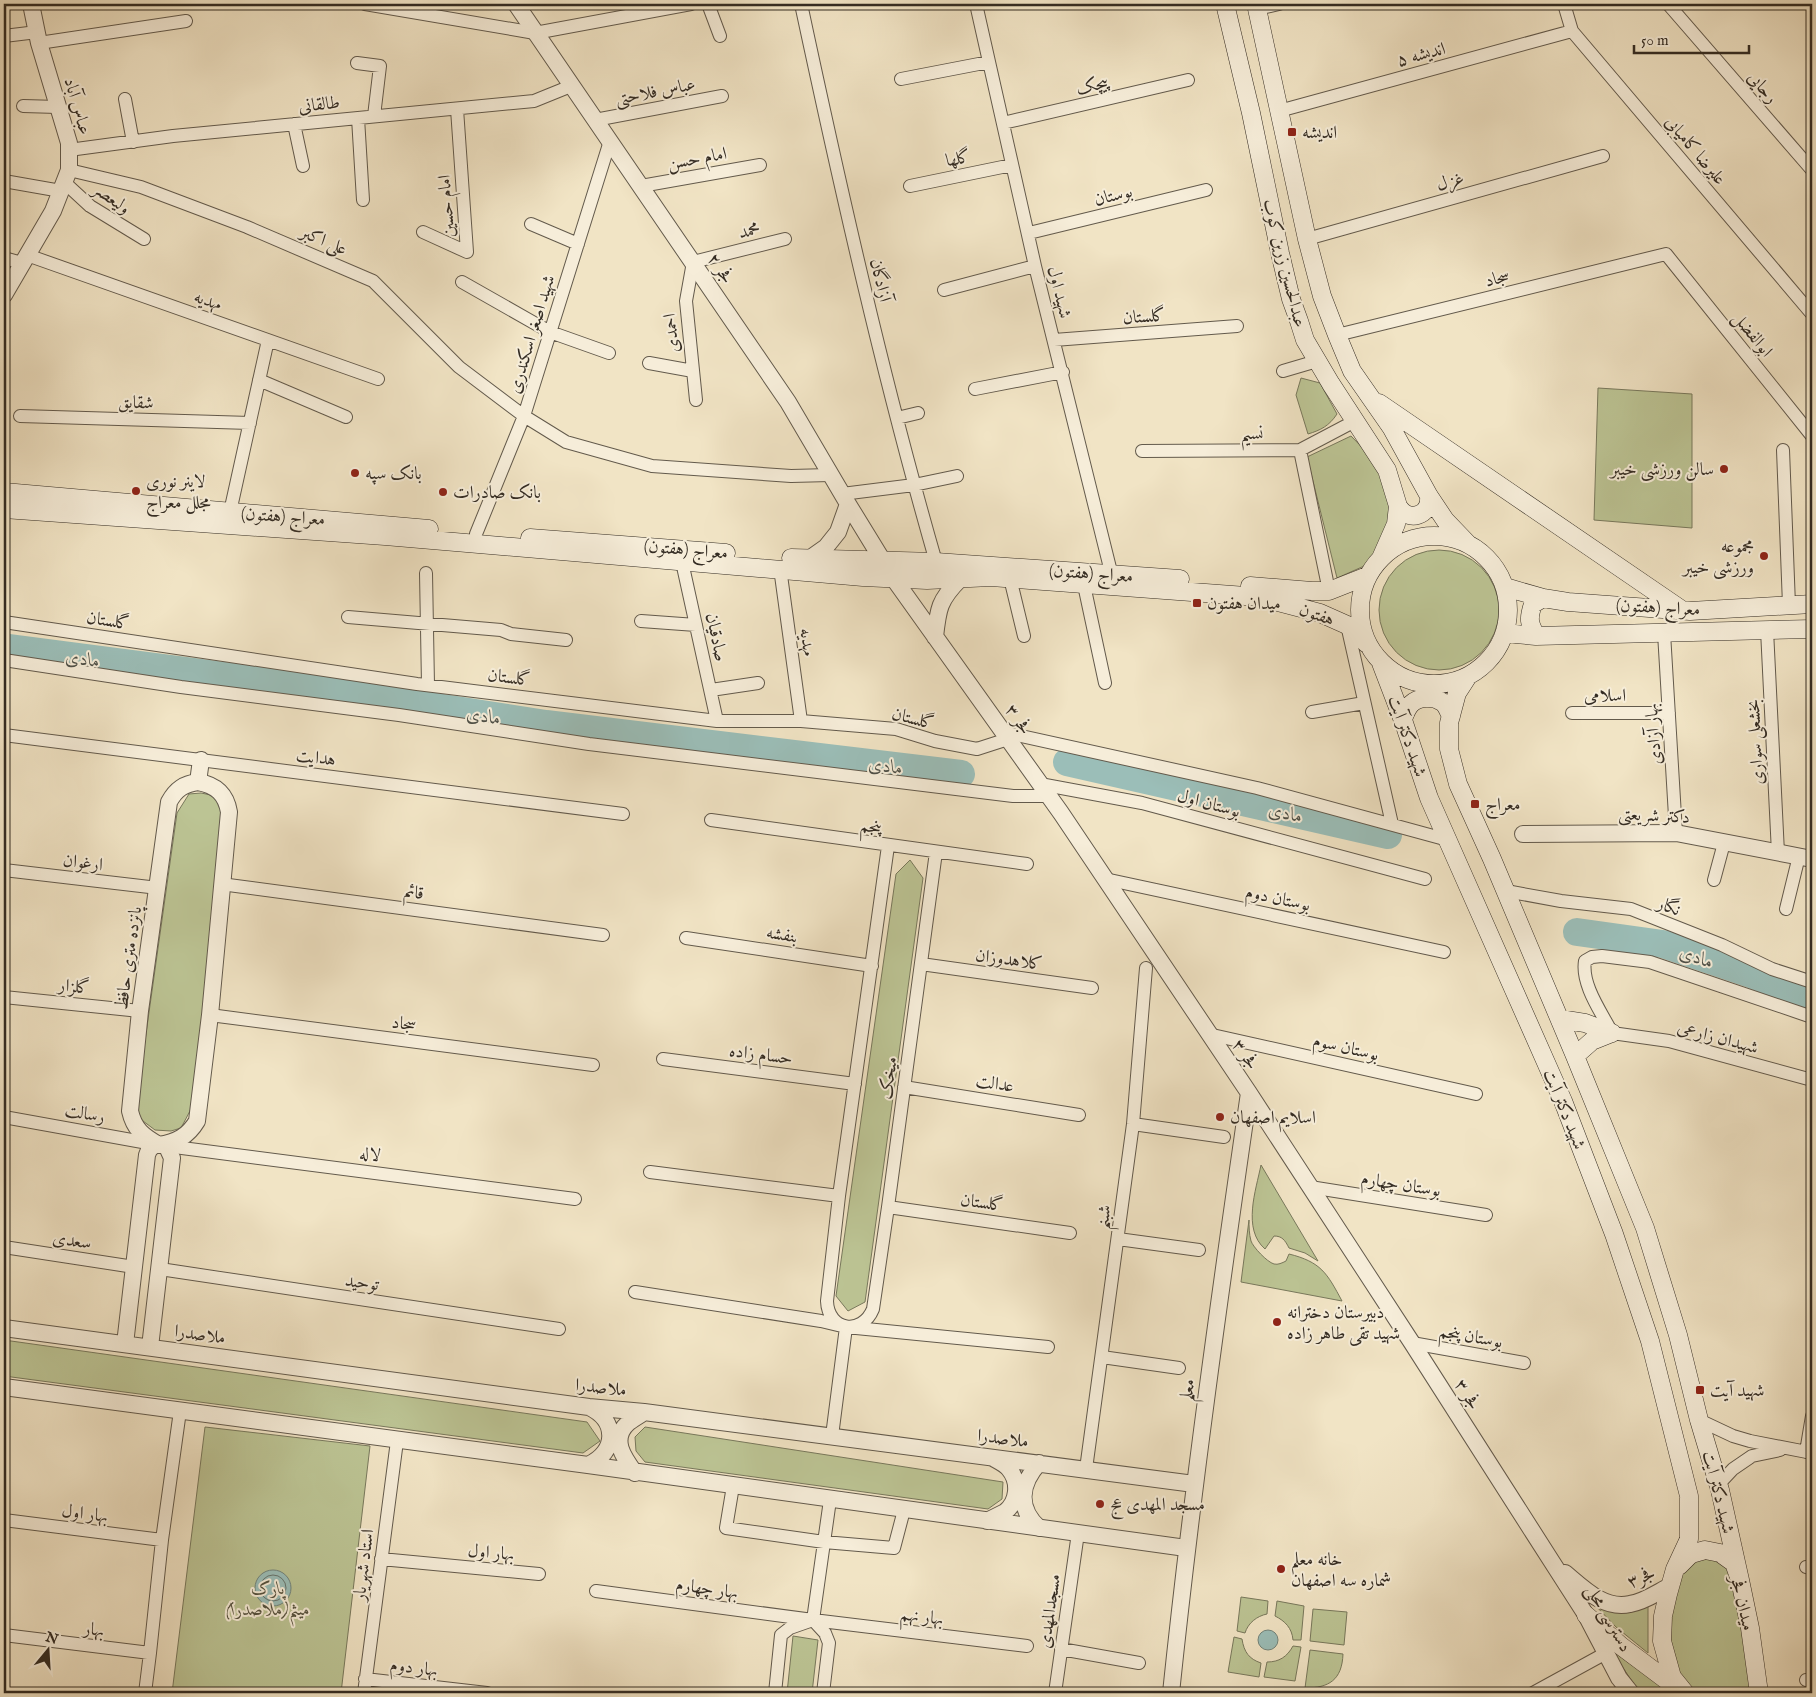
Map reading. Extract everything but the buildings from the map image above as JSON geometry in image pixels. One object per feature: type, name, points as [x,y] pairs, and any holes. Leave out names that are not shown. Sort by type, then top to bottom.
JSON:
[{"type":"main road","name":"عبدالحسین زرین کوب","points":[[1225,4],[1291,299],[1305,340],[1387,470],[1398,506],[1396,524],[1381,558]]},
{"type":"main road","name":"عبدالحسین زرین کوب","points":[[1256,6],[1307,239],[1322,296],[1337,335],[1352,371],[1391,427],[1429,496],[1445,520],[1468,544]]},
{"type":"main road","points":[[1368,396],[1682,610]]},
{"type":"main road","name":"معراج (هفتون)","points":[[4,492],[230,512],[682,562],[894,578],[927,580],[991,577],[1084,585],[1113,580],[1329,591],[1367,576]]},
{"type":"main road","points":[[1398,506],[1405,514],[1410,516],[1420,515],[1428,507],[1429,496]]},
{"type":"main road","name":"معراج (هفتون)","points":[[4,509],[476,534],[809,559],[936,562],[1259,597]]},
{"type":"main road","points":[[1422,536],[1446,536],[1468,544],[1484,555],[1497,570],[1505,587],[1509,602],[1508,618],[1505,633],[1497,651],[1484,665],[1468,676],[1446,684],[1423,684],[1400,676],[1381,663],[1368,644],[1360,622],[1360,599],[1367,576],[1381,558],[1400,544],[1422,536]]},
{"type":"main road","name":"معراج (هفتون)","points":[[1505,587],[1543,598],[1568,602],[1682,610],[1812,604]]},
{"type":"main road","name":"هفتون","points":[[1259,597],[1320,613],[1347,625],[1368,644]]},
{"type":"main road","points":[[1536,636],[1531,627],[1529,616],[1533,604],[1543,598]]},
{"type":"main road","name":"معراج (هفتون)","points":[[1505,633],[1536,636],[1812,628]]},
{"type":"main road","name":"شهید دکتر آیت","points":[[1381,663],[1403,719],[1429,798],[1563,1101],[1614,1234],[1650,1341],[1689,1496],[1688,1539],[1675,1569]]},
{"type":"main road","name":"شهید دکتر آیت","points":[[1468,676],[1456,693],[1449,723],[1449,749],[1458,784],[1560,1019],[1645,1228],[1678,1335],[1699,1420],[1718,1485],[1740,1580]]},
{"type":"main road","points":[[1403,719],[1409,706],[1416,700],[1426,698],[1441,701],[1447,706],[1451,716]]},
{"type":"main road","points":[[1560,1019],[1585,1023],[1612,1034]]},
{"type":"main road","points":[[1575,1056],[1592,1041],[1612,1034]]},
{"type":"main road","name":"میدان فجر","points":[[1675,1569],[1691,1554],[1705,1550],[1720,1553],[1734,1563],[1740,1580],[1750,1628],[1759,1693]]},
{"type":"main road","points":[[1675,1569],[1663,1616],[1662,1641],[1672,1677],[1685,1693]]},
{"type":"main road","points":[[1586,1615],[1621,1646],[1685,1693]]},
{"type":"street","name":"عباس آباد","points":[[5,292],[53,211],[64,181],[69,150],[69,143],[38,38],[31,4]]},
{"type":"street","points":[[366,4],[535,33],[691,4]]},
{"type":"street","name":"فجر ۲","points":[[516,4],[788,402],[830,475],[894,578]]},
{"type":"street","points":[[708,4],[720,36]]},
{"type":"street","name":"آزادگان","points":[[801,4],[831,143],[897,418],[936,562]]},
{"type":"street","name":"شهید اول","points":[[976,4],[1035,266],[1113,580]]},
{"type":"street","points":[[1256,6],[1279,4]]},
{"type":"street","name":"علیرضا کامیابی","points":[[1564,4],[1572,32],[1812,314]]},
{"type":"street","name":"رجایی","points":[[1668,4],[1812,170]]},
{"type":"street","points":[[4,36],[38,38],[186,21]]},
{"type":"street","name":"اندیشه ۵","points":[[1279,110],[1572,32]]},
{"type":"street","points":[[902,79],[989,62]]},
{"type":"street","points":[[357,63],[380,66],[374,116]]},
{"type":"street","name":"پیچک","points":[[1003,123],[1188,80]]},
{"type":"street","name":"طالقانی","points":[[69,150],[294,124],[534,101],[571,86]]},
{"type":"street","name":"عباس فلاحتی","points":[[595,120],[722,96]]},
{"type":"street","points":[[125,100],[133,142]]},
{"type":"street","points":[[23,106],[58,107]]},
{"type":"street","name":"امام حسین","points":[[423,232],[467,252],[457,109]]},
{"type":"street","points":[[358,118],[364,200]]},
{"type":"street","points":[[294,124],[303,166]]},
{"type":"street","name":"شهید اصغر اسکندری","points":[[476,534],[524,416],[610,141]]},
{"type":"street","name":"غزل","points":[[1307,239],[1603,156]]},
{"type":"street","name":"امام حسن","points":[[641,186],[760,165]]},
{"type":"street","name":"گلها","points":[[910,186],[1012,165]]},
{"type":"street","name":"علی اکبر","points":[[4,181],[64,181],[141,187],[256,230],[373,281],[459,367],[524,416],[566,442],[652,466],[791,476],[830,475]]},
{"type":"street","name":"ولیعصر","points":[[64,181],[90,206],[144,239]]},
{"type":"street","name":"بوستان","points":[[1029,233],[1206,190]]},
{"type":"street","points":[[531,224],[578,244]]},
{"type":"street","name":"محمد","points":[[693,262],[786,239]]},
{"type":"street","name":"سجاد","points":[[1337,335],[1666,254]]},
{"type":"street","name":"ابوالفضل","points":[[1666,254],[1812,436]]},
{"type":"street","points":[[4,258],[25,259]]},
{"type":"street","name":"مهدیه","points":[[25,259],[378,378]]},
{"type":"street","name":"احمدی","points":[[693,262],[686,301],[696,400]]},
{"type":"street","points":[[944,290],[1035,266]]},
{"type":"street","points":[[462,282],[550,332],[609,353]]},
{"type":"street","name":"گلستان","points":[[1054,340],[1237,326]]},
{"type":"street","points":[[230,512],[268,340]]},
{"type":"street","points":[[1283,371],[1317,361]]},
{"type":"street","points":[[649,362],[693,371]]},
{"type":"street","points":[[975,389],[1062,372]]},
{"type":"street","points":[[259,380],[346,417]]},
{"type":"street","points":[[897,418],[918,414]]},
{"type":"street","name":"شقایق","points":[[20,416],[250,424]]},
{"type":"street","name":"نسیم","points":[[1142,451],[1300,450],[1355,421]]},
{"type":"street","points":[[1300,450],[1329,591]]},
{"type":"street","points":[[1783,450],[1789,606]]},
{"type":"street","points":[[809,559],[826,547],[838,532],[845,499],[957,476]]},
{"type":"street","name":"صادقیان","points":[[682,562],[717,721]]},
{"type":"street","name":"مهدیه","points":[[780,568],[801,721]]},
{"type":"street","points":[[426,573],[428,685]]},
{"type":"street","name":"فجر ۳","points":[[894,578],[1044,790],[1249,1093],[1552,1562]]},
{"type":"street","points":[[1010,578],[1024,636]]},
{"type":"street","points":[[935,637],[940,604],[950,589],[960,579]]},
{"type":"street","points":[[1084,585],[1105,683]]},
{"type":"street","points":[[348,618],[502,630],[510,634],[566,640]]},
{"type":"street","points":[[641,621],[696,625]]},
{"type":"street","name":"گلستان","points":[[4,622],[428,685],[717,721],[801,721],[896,729],[935,742],[977,749],[1006,735]]},
{"type":"street","points":[[1347,625],[1392,824]]},
{"type":"street","name":"بخشعلی سواری","points":[[1767,630],[1778,852]]},
{"type":"street","name":"بهار آزادی","points":[[1664,633],[1676,833]]},
{"type":"street","name":"بوستان اول","points":[[4,660],[181,687],[399,715],[589,744],[1013,796],[1044,790],[1142,804],[1424,879]]},
{"type":"street","points":[[711,690],[758,683]]},
{"type":"street","points":[[1312,712],[1364,703]]},
{"type":"street","name":"اسلامی","points":[[1572,713],[1669,713]]},
{"type":"street","name":"هدایت","points":[[4,734],[623,814]]},
{"type":"street","points":[[1006,735],[1257,788],[1448,840]]},
{"type":"street","points":[[153,1150],[182,1138],[191,1131],[197,1121],[200,1109],[229,812],[228,802],[216,787],[208,783],[198,782],[201,760]]},
{"type":"street","name":"پانزده متری حافظ","points":[[153,1150],[133,1122],[130,1111],[140,1011],[169,802],[181,787],[189,783],[198,782]]},
{"type":"street","name":"پنجم","points":[[711,820],[1027,864]]},
{"type":"street","name":"دکتر شریعتی","points":[[1523,834],[1676,833],[1805,858]]},
{"type":"street","points":[[1714,880],[1724,842]]},
{"type":"street","name":"میخک","points":[[888,846],[839,1196],[827,1301],[827,1308],[834,1320],[846,1326],[860,1325],[873,1309],[936,852]]},
{"type":"street","points":[[1786,909],[1805,858]]},
{"type":"street","name":"ارغوان","points":[[4,870],[158,888]]},
{"type":"street","name":"بوستان دوم","points":[[1105,879],[1444,952]]},
{"type":"street","name":"قائم","points":[[222,884],[603,935]]},
{"type":"street","name":"نگار","points":[[1506,891],[1561,901],[1631,909],[1722,945],[1772,968],[1812,982]]},
{"type":"street","name":"بنفشه","points":[[686,938],[872,966]]},
{"type":"street","points":[[1612,1034],[1591,991],[1584,971],[1585,961],[1592,957],[1602,956],[1650,962],[1812,1017]]},
{"type":"street","name":"کلاهدوزان","points":[[921,964],[1092,988]]},
{"type":"street","name":"شبنم","points":[[1086,1469],[1133,1124],[1146,968]]},
{"type":"street","name":"گلزار","points":[[4,997],[140,1011]]},
{"type":"street","name":"سجاد","points":[[210,1015],[592,1065]]},
{"type":"street","name":"بوستان سوم","points":[[1208,1034],[1476,1094]]},
{"type":"street","name":"شهیدان زارعی","points":[[1612,1034],[1669,1041],[1812,1080]]},
{"type":"street","name":"حسام زاده","points":[[663,1059],[855,1084]]},
{"type":"street","name":"عدالت","points":[[904,1086],[1079,1115]]},
{"type":"street","name":"معلم","points":[[1171,1693],[1194,1484],[1249,1093]]},
{"type":"street","name":"رسالت","points":[[4,1117],[153,1150]]},
{"type":"street","points":[[1133,1124],[1224,1137]]},
{"type":"street","points":[[150,1347],[172,1162],[170,1150],[167,1147],[153,1150]]},
{"type":"street","points":[[125,1344],[140,1219],[153,1150]]},
{"type":"street","name":"لاله","points":[[153,1150],[575,1199]]},
{"type":"street","points":[[650,1172],[839,1196]]},
{"type":"street","name":"بوستان چهارم","points":[[1310,1187],[1486,1215]]},
{"type":"street","name":"گلستان","points":[[888,1207],[1070,1233]]},
{"type":"street","points":[[140,1219],[165,1222]]},
{"type":"street","points":[[1118,1239],[1199,1250]]},
{"type":"street","name":"سعدی","points":[[4,1247],[134,1266]]},
{"type":"street","points":[[134,1266],[160,1270]]},
{"type":"street","name":"توحید","points":[[160,1270],[559,1329]]},
{"type":"street","points":[[635,1292],[846,1326],[1048,1347]]},
{"type":"street","points":[[832,1436],[846,1326]]},
{"type":"street","name":"ملاصدرا","points":[[4,1328],[589,1407],[644,1412],[1194,1484]]},
{"type":"street","name":"بوستان پنجم","points":[[1412,1343],[1524,1362]]},
{"type":"street","points":[[1102,1357],[1180,1368]]},
{"type":"street","points":[[4,1387],[588,1465],[634,1473],[1186,1548]]},
{"type":"street","points":[[588,1465],[602,1456],[607,1449],[610,1432],[603,1417],[589,1407]]},
{"type":"street","points":[[145,1693],[162,1540],[180,1411]]},
{"type":"street","points":[[634,1473],[622,1456],[619,1448],[619,1439],[622,1430],[644,1412]]},
{"type":"street","points":[[1699,1420],[1733,1436],[1809,1453],[1812,1416]]},
{"type":"street","name":"استاد شهریار","points":[[364,1693],[397,1441]]},
{"type":"street","points":[[1718,1485],[1734,1469],[1752,1456],[1785,1449]]},
{"type":"street","points":[[987,1521],[1005,1511],[1012,1504],[1016,1496],[1014,1477],[1009,1469],[992,1457]]},
{"type":"street","points":[[1039,1463],[1026,1483],[1024,1496],[1024,1509],[1030,1520],[1039,1528]]},
{"type":"street","points":[[733,1486],[726,1528],[824,1542],[894,1548],[904,1510]]},
{"type":"street","points":[[813,1620],[830,1500]]},
{"type":"street","name":"بهار اول","points":[[4,1520],[162,1540]]},
{"type":"street","name":"مسجدالمهدی","points":[[1055,1693],[1078,1533]]},
{"type":"street","name":"بهار اول","points":[[381,1559],[539,1574]]},
{"type":"street","name":"فجر۳","points":[[1552,1562],[1593,1597],[1613,1605],[1631,1604],[1670,1586]]},
{"type":"street","name":"دسترسی محلی","points":[[1552,1562],[1586,1615],[1620,1678],[1631,1693]]},
{"type":"street","name":"بهار چهارم","points":[[596,1591],[813,1620]]},
{"type":"street","points":[[775,1693],[781,1635],[790,1628],[813,1620]]},
{"type":"street","points":[[813,1620],[825,1633],[829,1643],[823,1693]]},
{"type":"street","name":"بهار نهم","points":[[813,1620],[1027,1646]]},
{"type":"street","name":"بهار","points":[[4,1635],[150,1653]]},
{"type":"street","points":[[1061,1649],[1139,1664]]},
{"type":"street","points":[[1533,1693],[1606,1653]]},
{"type":"street","name":"بهار دوم","points":[[366,1679],[487,1693]]},
{"type":"green space","points":[[1301,378],[1320,383],[1337,414],[1324,427],[1308,434],[1296,395]]},
{"type":"green space","points":[[1598,388],[1692,394],[1692,528],[1594,520]]},
{"type":"green space","points":[[1351,436],[1384,470],[1395,508],[1371,563],[1337,578],[1307,457]]},
{"type":"green space","points":[[1439,550],[1462,555],[1472,560],[1481,568],[1489,577],[1494,587],[1499,610],[1494,633],[1489,643],[1481,652],[1472,660],[1462,665],[1439,670],[1416,665],[1406,660],[1397,652],[1389,643],[1384,633],[1379,610],[1384,587],[1389,577],[1397,568],[1406,560],[1416,555]]},
{"type":"green space","points":[[201,793],[211,795],[224,806],[200,1058],[191,1109],[181,1128],[171,1131],[155,1130],[139,1118],[136,1105],[177,813],[189,794]]},
{"type":"green space","points":[[910,860],[923,878],[865,1302],[848,1311],[836,1296],[896,874]]},
{"type":"green space","points":[[1261,1165],[1318,1261],[1305,1253],[1289,1248],[1285,1241],[1279,1237],[1274,1236],[1265,1249],[1258,1241],[1254,1231],[1252,1209]]},
{"type":"green space","points":[[1249,1220],[1251,1241],[1264,1257],[1271,1263],[1276,1264],[1286,1261],[1289,1254],[1309,1261],[1327,1276],[1342,1301],[1241,1282]]},
{"type":"green space","points":[[4,1340],[587,1422],[600,1441],[583,1453],[4,1376]]},
{"type":"green space","name":"پارک میثم(ملاصدرا)","points":[[205,1427],[370,1446],[341,1693],[172,1693]]},
{"type":"green space","points":[[645,1427],[1003,1482],[1002,1499],[988,1509],[645,1462],[636,1451],[635,1437]]},
{"type":"green space","points":[[1695,1558],[1729,1560],[1753,1693],[1694,1693],[1678,1671],[1670,1653],[1668,1608],[1681,1570]]},
{"type":"green space","points":[[1241,1597],[1268,1601],[1267,1614],[1253,1620],[1245,1633],[1237,1631]]},
{"type":"green space","points":[[1277,1601],[1304,1606],[1301,1640],[1293,1640],[1287,1625],[1275,1616]]},
{"type":"green space","points":[[1648,1602],[1648,1653],[1616,1627],[1593,1603]]},
{"type":"green space","points":[[1313,1609],[1347,1612],[1344,1645],[1310,1641]]},
{"type":"green space","points":[[793,1636],[818,1640],[812,1693],[787,1693]]},
{"type":"green space","points":[[1234,1637],[1242,1639],[1248,1654],[1261,1663],[1259,1677],[1228,1672]]},
{"type":"green space","points":[[1293,1646],[1301,1647],[1295,1681],[1264,1677],[1267,1662],[1282,1658]]},
{"type":"green space","points":[[1310,1650],[1343,1654],[1340,1670],[1333,1681],[1313,1688],[1305,1688]]},
{"type":"green space","points":[[1611,1650],[1668,1691],[1670,1693],[1640,1693]]},
{"type":"water","points":[[273,1570],[280,1571],[286,1575],[290,1581],[290,1595],[286,1601],[280,1605],[273,1606],[266,1605],[260,1601],[256,1595],[255,1588],[256,1581],[260,1575],[266,1571]]},
{"type":"water","points":[[1268,1630],[1275,1633],[1278,1640],[1275,1647],[1268,1650],[1261,1647],[1258,1640],[1261,1633]]},
{"type":"waterway","name":"مادی","points":[[8,648],[301,686],[546,724],[961,774]]},
{"type":"waterway","name":"مادی","points":[[1067,762],[1388,835]]},
{"type":"waterway","name":"مادی","points":[[1577,932],[1663,944],[1751,974],[1812,999]]},
{"type":"place","name":"اندیشه","points":[[1292,132]]},
{"type":"place","name":"سالن ورزشی خیبر","points":[[1724,469]]},
{"type":"place","name":"بانک سپه","points":[[355,473]]},
{"type":"place","name":"لاینر نوری مجلل معراج","points":[[136,491]]},
{"type":"place","name":"بانک صادرات","points":[[443,492]]},
{"type":"place","name":"مجموعه ورزشی خیبر","points":[[1764,556]]},
{"type":"place","name":"میدان هفتون","points":[[1197,603]]},
{"type":"place","name":"معراج","points":[[1475,804]]},
{"type":"place","name":"اسلایم اصفهان","points":[[1220,1117]]},
{"type":"place","name":"دبیرستان دخترانه شهید تقی طاهر زاده","points":[[1277,1322]]},
{"type":"place","name":"شهید آیت","points":[[1700,1390]]},
{"type":"place","name":"مسجد المهدی عج","points":[[1100,1504]]},
{"type":"place","name":"خانه معلم شماره سه اصفهان","points":[[1281,1569]]}]
